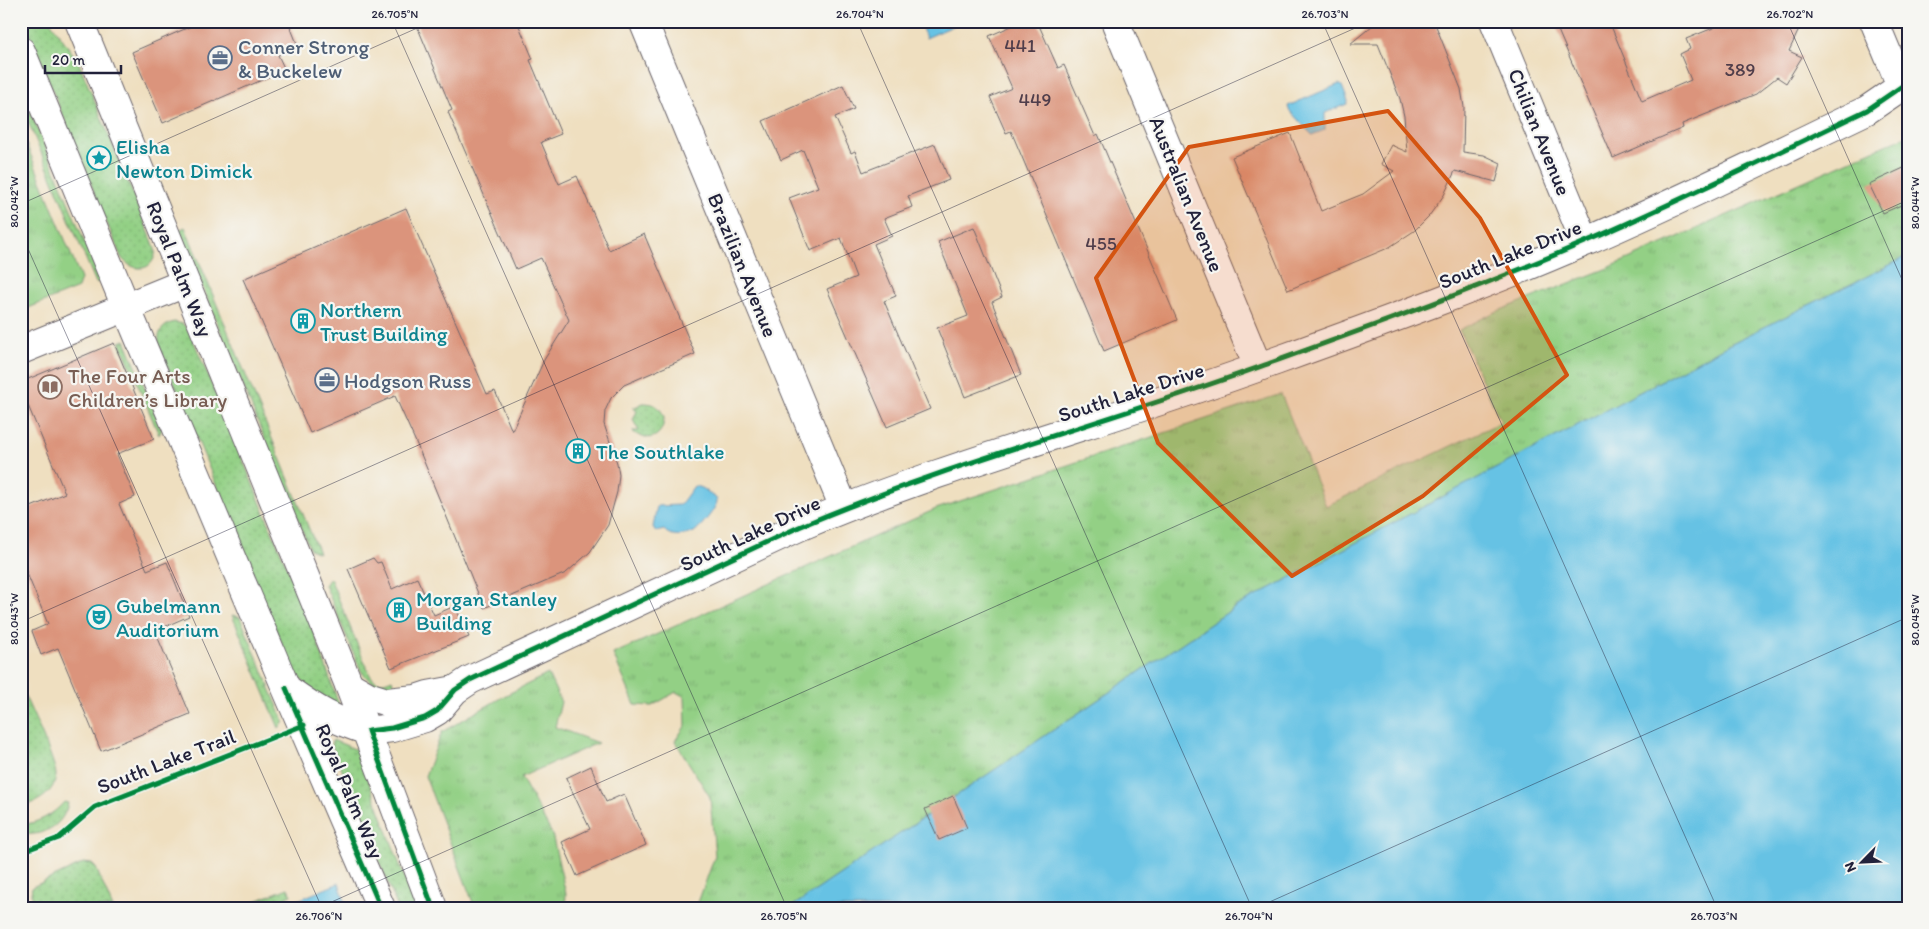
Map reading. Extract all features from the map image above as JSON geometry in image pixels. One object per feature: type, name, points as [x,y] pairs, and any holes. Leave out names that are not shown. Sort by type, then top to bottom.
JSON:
[{"type":"street","name":"Royal Palm Way","points":[[79,21],[368,731],[433,908]]},
{"type":"street","name":"Brazilian Avenue","points":[[642,21],[844,508]]},
{"type":"street","name":"Australian Avenue","points":[[1116,21],[1258,367]]},
{"type":"street","name":"Chilian Avenue","points":[[1494,21],[1585,242]]},
{"type":"street","points":[[1874,21],[1904,84]]},
{"type":"street","name":"Royal Palm Way","points":[[21,50],[126,307],[286,688],[381,908]]},
{"type":"street","name":"South Lake Drive","points":[[368,731],[392,728],[425,718],[437,711],[455,690],[470,680],[799,527],[844,508],[925,478],[1258,367],[1500,277],[1585,242],[1867,110],[1904,84]]},
{"type":"street","points":[[21,350],[185,283]]},
{"type":"street","name":"South Lake Drive","points":[[349,685],[368,696],[387,702],[410,700],[455,690]]},
{"type":"street","points":[[286,688],[313,708],[336,721],[368,731]]},
{"type":"highlighted area","points":[[1388,111],[1480,218],[1567,375],[1423,496],[1292,576],[1158,443],[1096,278],[1189,147]]},
{"type":"green space","points":[[24,21],[50,21],[78,61],[155,249],[152,261],[144,268],[129,265],[121,257]]},
{"type":"green space","points":[[21,89],[101,281],[96,283],[21,105]]},
{"type":"green space","points":[[21,131],[81,279],[78,288],[21,311]]},
{"type":"green space","points":[[1908,135],[1908,256],[1734,342],[1237,606],[790,908],[696,908],[715,856],[710,797],[675,741],[686,725],[685,697],[676,692],[652,706],[635,705],[613,654],[936,509],[1281,394],[1326,506],[1501,422],[1459,330],[1493,313],[1608,268]]},
{"type":"green space","points":[[185,227],[319,553],[310,549],[179,230]]},
{"type":"green space","points":[[174,322],[183,324],[190,332],[315,635],[340,708],[309,690],[293,669],[286,654],[160,349],[160,332],[165,326]]},
{"type":"green space","points":[[125,340],[162,429],[159,435],[120,342]]},
{"type":"green space","points":[[643,403],[656,406],[661,410],[664,417],[661,430],[654,437],[643,437],[632,431],[639,431],[633,420],[637,411],[633,408]]},
{"type":"green space","points":[[330,578],[369,673],[379,682],[392,679],[397,692],[373,682],[361,671],[325,585]]},
{"type":"green space","points":[[232,615],[240,617],[283,719],[284,722],[279,728]]},
{"type":"green space","points":[[548,674],[561,702],[555,727],[598,743],[521,777],[552,834],[566,894],[565,908],[475,908],[425,776],[442,732],[504,696]]},
{"type":"green space","points":[[21,688],[47,746],[56,775],[49,792],[39,800],[21,807]]},
{"type":"green space","points":[[333,740],[357,750],[416,908],[398,908],[331,743]]},
{"type":"green space","points":[[64,802],[68,803],[66,811],[57,824],[37,834],[21,834],[21,825],[45,818]]},
{"type":"green space","points":[[84,863],[92,864],[96,868],[113,908],[37,908],[31,894],[32,887]]},
{"type":"green space","points":[[288,888],[291,895],[257,908],[238,908]]},
{"type":"water","points":[[919,21],[964,21],[926,38]]},
{"type":"water","points":[[1339,84],[1342,86],[1348,101],[1347,104],[1325,113],[1325,130],[1312,135],[1289,110],[1288,106]]},
{"type":"water","points":[[1908,256],[1908,908],[790,908],[1237,606],[1734,342]]},
{"type":"water","points":[[694,486],[700,487],[717,500],[715,507],[704,522],[694,532],[678,536],[667,533],[664,530],[656,532],[653,527],[657,506],[680,505]]},
{"type":"water","points":[[339,883],[347,908],[279,908]]},
{"type":"building","points":[[203,21],[288,21],[298,46],[278,55],[285,70],[163,123],[132,52]]},
{"type":"building","points":[[415,21],[517,21],[533,59],[530,60],[561,134],[541,142],[559,184],[577,176],[609,250],[644,234],[695,354],[624,385],[611,398],[605,411],[604,424],[617,463],[619,475],[617,492],[608,525],[590,552],[566,573],[484,608],[395,396],[310,433],[243,279],[406,208],[487,394],[495,391],[512,431],[544,360],[569,320],[541,258],[516,269],[448,112],[452,110]]},
{"type":"building","points":[[1023,21],[1037,21],[1058,68],[1064,65],[1095,136],[1098,134],[1177,320],[1104,351],[1011,131],[1006,133],[990,97],[1012,88],[989,36]]},
{"type":"building","points":[[1378,21],[1434,21],[1461,89],[1464,107],[1463,152],[1484,155],[1501,163],[1496,182],[1455,171],[1444,195],[1429,216],[1414,231],[1388,248],[1288,290],[1232,157],[1290,133],[1321,211],[1363,194],[1394,171],[1381,164],[1391,145],[1407,152],[1404,116],[1400,99],[1378,44],[1350,44]]},
{"type":"building","points":[[1554,21],[1609,21],[1642,101],[1691,80],[1680,54],[1690,49],[1686,39],[1713,28],[1719,21],[1803,21],[1789,51],[1802,57],[1786,83],[1777,77],[1756,94],[1682,124],[1683,128],[1613,158]]},
{"type":"building","points":[[843,85],[854,109],[835,117],[851,153],[855,151],[863,172],[935,144],[949,180],[908,196],[912,207],[884,218],[892,236],[874,244],[896,296],[884,301],[930,409],[887,427],[827,289],[856,277],[841,238],[810,251],[789,198],[818,187],[803,150],[781,160],[763,121]]},
{"type":"building","points":[[1908,166],[1908,202],[1883,213],[1869,184]]},
{"type":"building","points":[[974,227],[1002,297],[992,302],[1021,375],[965,397],[937,328],[968,316],[938,242]]},
{"type":"building","points":[[114,343],[154,439],[117,454],[135,497],[119,504],[147,570],[167,562],[189,616],[155,631],[190,714],[101,751],[58,648],[41,655],[32,631],[48,624],[21,559],[21,511],[65,493],[21,389],[21,382]]},
{"type":"building","name":"Morgan Stanley Building","points":[[373,558],[377,563],[381,562],[392,589],[417,578],[434,615],[455,606],[469,637],[391,668],[348,569]]},
{"type":"building","points":[[591,766],[606,802],[624,794],[646,845],[577,876],[562,842],[590,829],[566,778]]},
{"type":"building","points":[[953,796],[967,828],[939,840],[925,809]]},
{"type":"cycle path","points":[[433,908],[368,731],[392,728],[425,718],[437,711],[455,690],[470,680],[799,527],[856,504],[971,463],[1262,366],[1424,307],[1545,259],[1726,178],[1867,110],[1908,82]]},
{"type":"cycle path","points":[[286,688],[381,908]]},
{"type":"cycle path","name":"South Lake Trail","points":[[21,852],[59,838],[95,807],[304,725]]},
{"type":"place","name":"Conner Strong & Buckelew","points":[[220,58]]},
{"type":"place","name":"Elisha Newton Dimick","points":[[99,158]]},
{"type":"place","name":"Northern Trust Building","points":[[303,321]]},
{"type":"place","name":"Hodgson Russ","points":[[327,380]]},
{"type":"place","name":"The Four Arts Children’s Library","points":[[50,387]]},
{"type":"place","name":"The Southlake","points":[[578,451]]},
{"type":"place","name":"Morgan Stanley Building","points":[[399,610]]},
{"type":"place","name":"Gubelmann Auditorium","points":[[99,617]]}]
